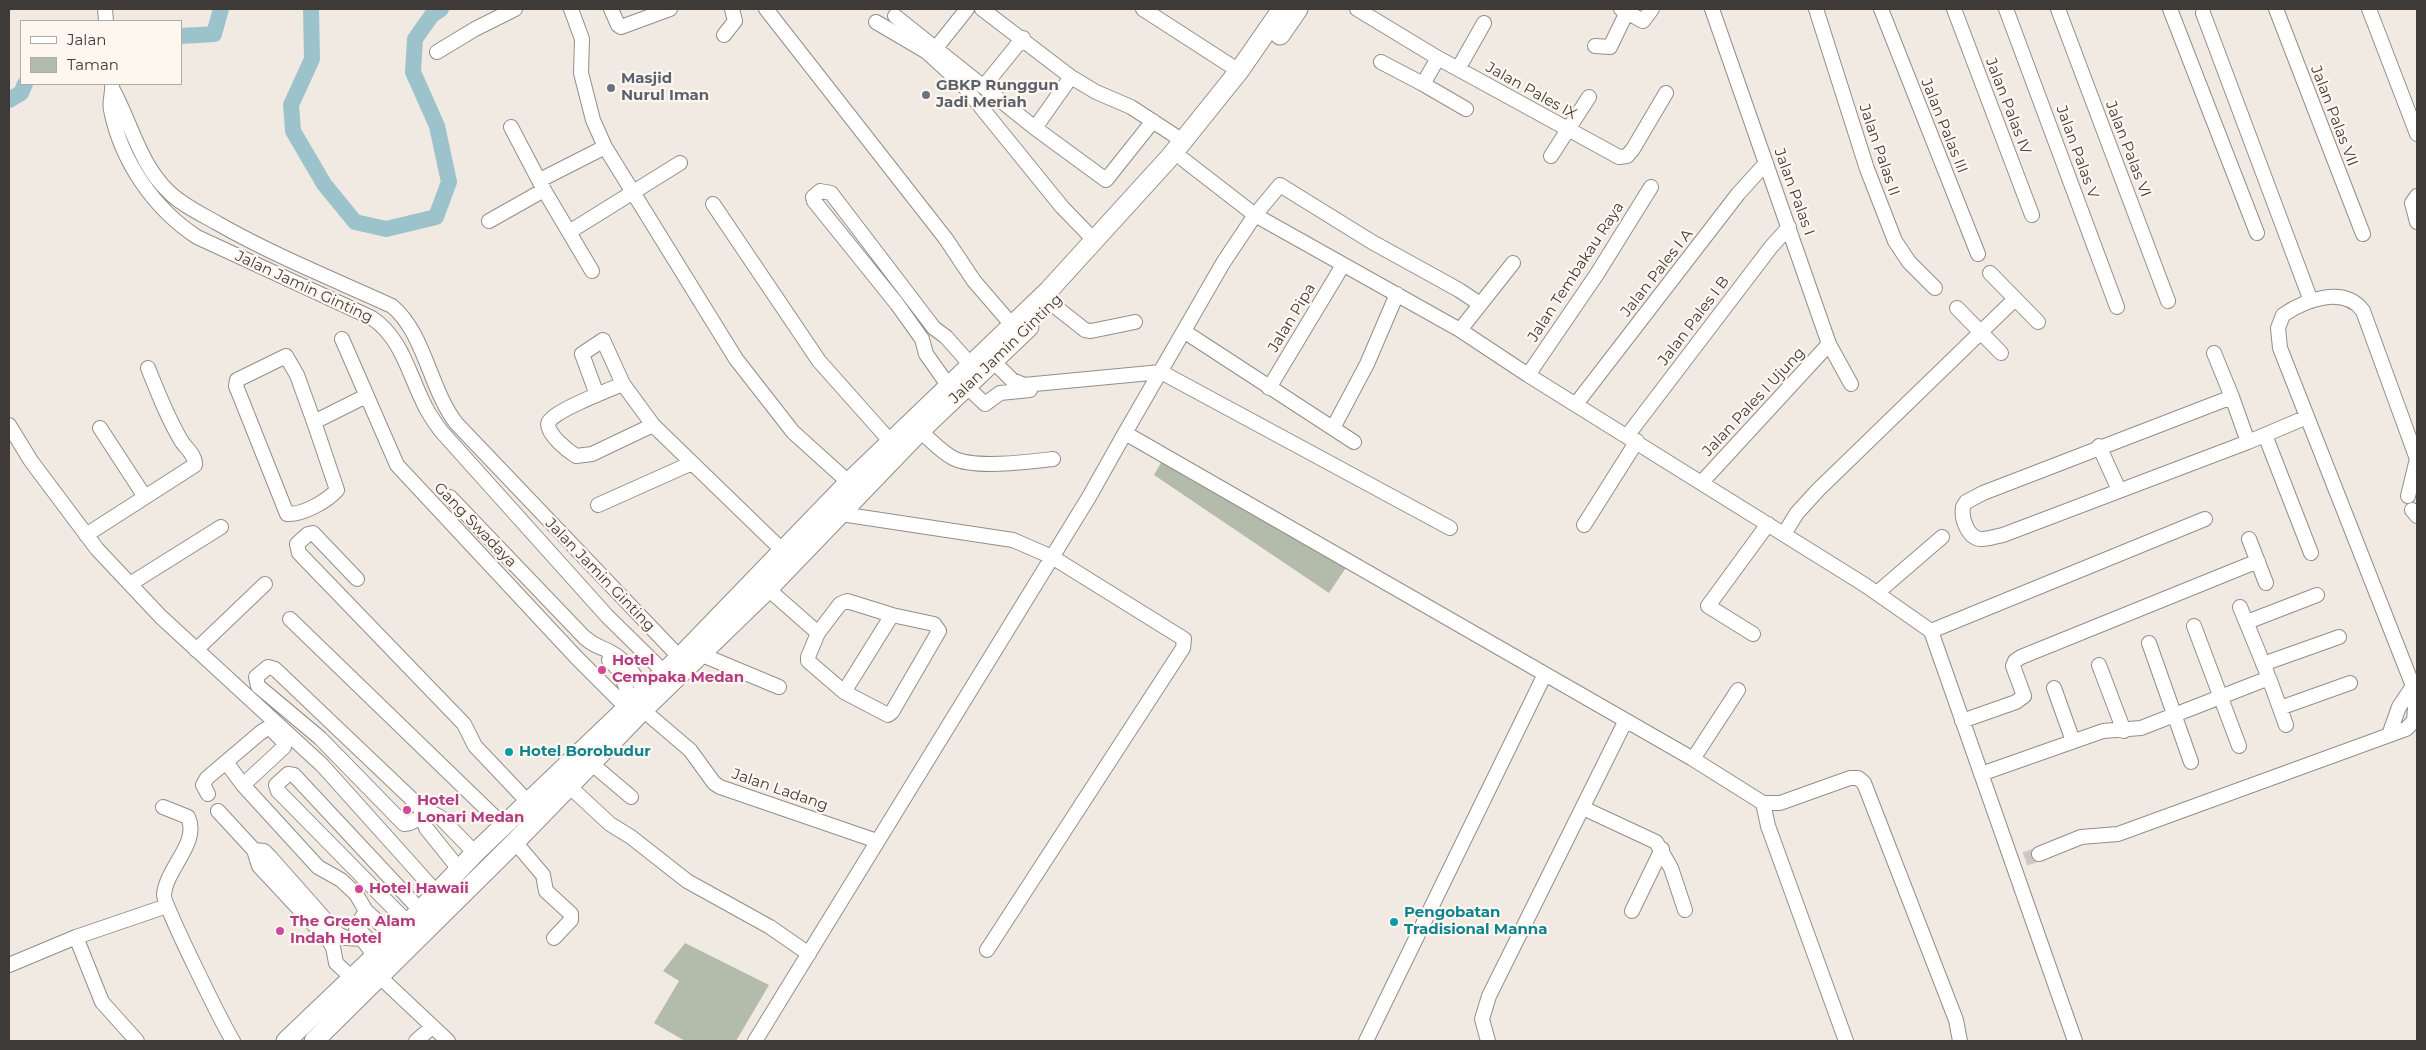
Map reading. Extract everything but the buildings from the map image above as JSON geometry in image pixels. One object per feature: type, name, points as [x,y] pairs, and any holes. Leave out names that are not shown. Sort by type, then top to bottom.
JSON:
[{"type":"highway","name":"Jalan Jamin Ginting","points":[[689,660],[783,551],[920,431],[958,386],[970,364],[1049,290],[1094,240],[1179,156],[1282,9]]},
{"type":"highway","name":"Jalan Jamin Ginting","points":[[286,1041],[378,953],[475,853],[636,702],[689,660],[768,589],[841,514],[855,488],[891,442],[958,386],[993,361],[1052,304],[1268,53],[1298,9]]},
{"type":"highway","name":"Jalan Jamin Ginting","points":[[314,1041],[592,764],[636,702]]},
{"type":"street","points":[[437,52],[475,29],[515,9]]},
{"type":"street","points":[[572,9],[582,39],[581,73],[593,120],[605,147],[736,359],[793,432],[855,488]]},
{"type":"street","points":[[611,9],[618,25],[621,26],[670,9]]},
{"type":"street","points":[[724,35],[735,22],[732,9]]},
{"type":"street","points":[[766,9],[946,239],[974,282],[1012,325]]},
{"type":"street","points":[[936,48],[968,9]]},
{"type":"street","points":[[982,9],[1023,38],[1071,77],[1096,92],[1131,107],[1153,121],[1179,156],[1255,215],[1460,330],[1528,375],[1632,438],[1877,593],[1931,631],[1981,774],[2019,861],[2075,1041]]},
{"type":"street","points":[[1143,9],[1239,71]]},
{"type":"street","name":"Jalan Pales IX","points":[[1357,9],[1438,58],[1619,157],[1627,156],[1642,137],[1666,93]]},
{"type":"street","points":[[1595,46],[1610,47],[1624,10],[1643,21],[1652,9]]},
{"type":"street","name":"Jalan Palas I","points":[[1712,9],[1829,344],[1851,384]]},
{"type":"street","name":"Jalan Palas II","points":[[1816,9],[1867,169],[1895,241],[1908,262],[1935,288]]},
{"type":"street","name":"Jalan Palas III","points":[[1881,9],[1978,254]]},
{"type":"street","name":"Jalan Palas IV","points":[[1954,9],[2032,215]]},
{"type":"street","name":"Jalan Palas V","points":[[2006,9],[2117,307]]},
{"type":"street","name":"Jalan Palas VI","points":[[2058,9],[2168,301]]},
{"type":"street","points":[[2170,9],[2257,233]]},
{"type":"street","name":"Jalan Palas VII","points":[[2276,9],[2363,234]]},
{"type":"street","points":[[2369,9],[2417,134]]},
{"type":"street","points":[[2203,13],[2312,301]]},
{"type":"street","points":[[895,16],[1035,128],[1106,180],[1153,121]]},
{"type":"street","points":[[876,22],[926,52],[963,85],[1062,207],[1094,240]]},
{"type":"street","points":[[1458,69],[1484,22]]},
{"type":"street","points":[[984,86],[1023,38]]},
{"type":"street","points":[[1423,84],[1438,58]]},
{"type":"street","points":[[1381,62],[1466,109]]},
{"type":"street","points":[[1035,128],[1071,77]]},
{"type":"street","name":"Jalan Jamin Ginting","points":[[112,87],[132,134],[148,165],[168,192],[238,235],[392,306],[401,314],[413,330],[432,380],[446,410],[456,423],[622,600],[689,660]]},
{"type":"street","name":"Jalan Jamin Ginting","points":[[112,87],[110,108],[119,139],[135,172],[171,219],[197,237],[372,318],[384,326],[397,344],[426,409],[440,431],[607,616],[668,677]]},
{"type":"street","points":[[1551,156],[1589,97]]},
{"type":"street","points":[[511,128],[592,271]]},
{"type":"street","points":[[489,221],[542,185],[605,147]]},
{"type":"street","points":[[569,232],[680,163]]},
{"type":"street","name":"Jalan Pales I A","points":[[1576,404],[1738,194],[1766,163]]},
{"type":"street","points":[[755,1041],[1052,557],[1160,375],[1223,263],[1255,215],[1277,187],[1283,186],[1372,242],[1459,290],[1480,304]]},
{"type":"street","name":"Jalan Tembakau Raya","points":[[1528,375],[1597,274],[1651,187]]},
{"type":"street","points":[[970,364],[946,337],[934,328],[902,300],[877,280],[813,199],[820,191],[831,193],[889,270],[902,300],[922,339],[926,354],[958,386],[985,404],[1002,392],[1160,375]]},
{"type":"street","points":[[2417,196],[2412,203],[2417,222]]},
{"type":"street","points":[[713,204],[819,362],[891,442]]},
{"type":"street","points":[[836,230],[850,219]]},
{"type":"street","name":"Jalan Pales I B","points":[[1584,525],[1632,438],[1772,246],[1789,227]]},
{"type":"street","points":[[856,253],[869,243]]},
{"type":"street","points":[[1460,330],[1513,263]]},
{"type":"street","name":"Jalan Pipa","points":[[1269,388],[1343,265]]},
{"type":"street","points":[[877,280],[889,270]]},
{"type":"street","points":[[1990,273],[2038,322]]},
{"type":"street","points":[[1332,428],[1367,364],[1397,294]]},
{"type":"street","points":[[2039,854],[2081,837],[2118,834],[2406,729],[2414,721],[2416,695],[2413,686],[2307,417],[2278,338],[2278,328],[2283,315],[2312,301],[2338,296],[2357,303],[2363,311],[2416,459],[2408,496]]},
{"type":"street","points":[[1784,534],[1798,513],[1818,490],[2015,299]]},
{"type":"street","points":[[1052,304],[1084,330],[1097,330],[1135,322]]},
{"type":"street","points":[[1957,308],[2002,353]]},
{"type":"street","points":[[922,339],[934,328]]},
{"type":"street","points":[[1185,332],[1354,442]]},
{"type":"street","points":[[597,395],[582,354],[602,334],[623,384],[653,424],[764,530],[783,551]]},
{"type":"street","name":"Gang Swadaya","points":[[342,339],[397,465],[636,702]]},
{"type":"street","name":"Jalan Pales I Ujung","points":[[1702,482],[1829,344]]},
{"type":"street","points":[[2214,354],[2248,442]]},
{"type":"street","points":[[286,356],[297,375],[314,422],[337,490],[331,496],[315,505],[287,514],[236,386],[237,380],[286,356]]},
{"type":"street","points":[[993,361],[1012,380],[1024,385],[1160,375],[1450,528]]},
{"type":"street","points":[[86,534],[192,468],[196,463],[182,442],[148,368]]},
{"type":"street","points":[[623,384],[552,416],[548,424],[550,431],[576,456],[592,454],[653,424]]},
{"type":"street","points":[[314,422],[366,396]]},
{"type":"street","points":[[2232,397],[2100,446],[1983,493],[1966,502],[1962,514],[1965,525],[1974,537],[1981,540],[1992,537],[2248,442],[2307,417]]},
{"type":"street","points":[[9,425],[31,461],[86,534],[130,584],[196,650],[322,766],[436,892]]},
{"type":"street","points":[[100,428],[145,498]]},
{"type":"street","points":[[920,431],[952,458],[964,463],[981,464],[1052,459]]},
{"type":"street","points":[[1125,433],[1545,674],[1625,722],[1693,759],[1763,803],[1780,803],[1850,778],[1858,778],[1864,783],[1956,1020],[1960,1041]]},
{"type":"street","points":[[2265,435],[2311,553]]},
{"type":"street","points":[[2100,446],[2119,490]]},
{"type":"street","points":[[598,504],[692,463]]},
{"type":"street","points":[[450,497],[574,627],[620,671],[636,702]]},
{"type":"street","points":[[841,514],[1013,540],[1052,557],[1182,637],[1184,644],[987,950]]},
{"type":"street","points":[[1931,631],[2205,519]]},
{"type":"street","points":[[1753,634],[1708,606],[1768,524]]},
{"type":"street","points":[[130,584],[221,527]]},
{"type":"street","points":[[357,578],[313,533],[308,534],[297,544],[299,554],[464,724],[470,751],[526,806]]},
{"type":"street","points":[[1877,593],[1942,537]]},
{"type":"street","points":[[2249,539],[2266,583]]},
{"type":"street","points":[[1962,721],[2016,702],[2024,696],[2013,666],[2015,661],[2021,657],[2258,561]]},
{"type":"street","points":[[196,650],[264,584]]},
{"type":"street","points":[[768,589],[818,633]]},
{"type":"street","points":[[2247,622],[2317,595]]},
{"type":"street","points":[[607,616],[622,600]]},
{"type":"street","points":[[845,601],[892,615],[934,624],[939,631],[892,712],[883,714],[844,692],[808,660],[818,633],[840,604],[845,601]]},
{"type":"street","points":[[2240,607],[2286,725]]},
{"type":"street","points":[[844,692],[892,615]]},
{"type":"street","points":[[290,619],[504,826]]},
{"type":"street","points":[[631,640],[646,623]]},
{"type":"street","points":[[2194,626],[2239,746]]},
{"type":"street","points":[[2263,664],[2339,637]]},
{"type":"street","points":[[2149,643],[2190,762]]},
{"type":"street","points":[[689,660],[779,687]]},
{"type":"street","points":[[2099,665],[2124,731]]},
{"type":"street","points":[[459,869],[422,817],[333,724],[272,667],[265,668],[256,677],[258,686],[320,738],[404,824],[410,824],[422,817],[440,817],[475,853]]},
{"type":"street","points":[[1366,1041],[1545,674]]},
{"type":"street","points":[[1981,774],[2110,729],[2124,731],[2141,728],[2269,678]]},
{"type":"street","points":[[2280,708],[2350,683]]},
{"type":"street","points":[[2389,735],[2399,707],[2413,686]]},
{"type":"street","points":[[2054,688],[2073,741]]},
{"type":"street","points":[[1693,759],[1738,690]]},
{"type":"street","name":"Jalan Ladang","points":[[636,702],[690,750],[714,783],[720,787],[877,841]]},
{"type":"street","points":[[1488,1041],[1482,1019],[1483,1011],[1625,722]]},
{"type":"street","points":[[320,738],[333,724]]},
{"type":"street","points":[[208,794],[203,787],[203,782],[266,729],[271,729],[283,741],[284,748],[243,785]]},
{"type":"street","points":[[226,762],[243,785],[318,867],[341,880],[356,894],[366,911],[408,923]]},
{"type":"street","points":[[592,764],[631,797]]},
{"type":"street","points":[[288,774],[294,776],[408,923],[278,790],[276,785],[288,774]]},
{"type":"street","points":[[569,786],[610,824],[687,881],[776,930],[809,954]]},
{"type":"street","points":[[1763,803],[1771,835],[1846,1041]]},
{"type":"street","points":[[163,807],[188,817],[191,828],[191,833],[165,887],[164,900],[222,1025],[233,1041]]},
{"type":"street","points":[[1583,808],[1656,842],[1662,849],[1671,868],[1685,910]]},
{"type":"street","points":[[218,811],[254,850],[256,862],[273,870],[317,920],[331,944],[336,963],[351,977]]},
{"type":"street","points":[[422,817],[440,817]]},
{"type":"street","points":[[515,842],[543,875],[543,886],[546,891],[571,914],[571,920],[554,938]]},
{"type":"street","points":[[1632,910],[1662,849]]},
{"type":"street","points":[[9,965],[76,937],[167,906]]},
{"type":"street","points":[[366,911],[356,927],[378,953]]},
{"type":"street","points":[[317,920],[346,938],[362,939],[378,953]]},
{"type":"street","points":[[76,937],[102,1002],[137,1041]]},
{"type":"street","points":[[380,977],[448,1041]]},
{"type":"street","points":[[416,1041],[432,1027]]},
{"type":"green space","points":[[1163,459],[1349,563],[1329,593],[1154,475]]},
{"type":"green space","points":[[685,943],[769,985],[736,1041],[685,1041],[654,1023],[679,981],[663,971]]},
{"type":"waterway","points":[[182,36],[214,34],[221,9]]},
{"type":"waterway","points":[[311,9],[312,59],[291,105],[293,131],[324,184],[355,222],[386,229],[436,217],[449,182],[437,126],[413,72],[415,39],[432,15],[441,9]]},
{"type":"waterway","points":[[9,100],[21,93],[25,85]]},
{"type":"tunnel","points":[[2025,859],[2039,854]]},
{"type":"place","name":"Masjid Nurul Iman","points":[[611,88]]},
{"type":"place","name":"GBKP Runggun Jadi Meriah","points":[[926,95]]},
{"type":"place","name":"Hotel Cempaka Medan","points":[[602,670]]},
{"type":"place","name":"Hotel Borobudur","points":[[509,752]]},
{"type":"place","name":"Hotel Lonari Medan","points":[[407,810]]},
{"type":"place","name":"Hotel Hawaii","points":[[359,889]]},
{"type":"place","name":"Pengobatan Tradisional Manna","points":[[1394,922]]},
{"type":"place","name":"The Green Alam Indah Hotel","points":[[280,931]]}]
